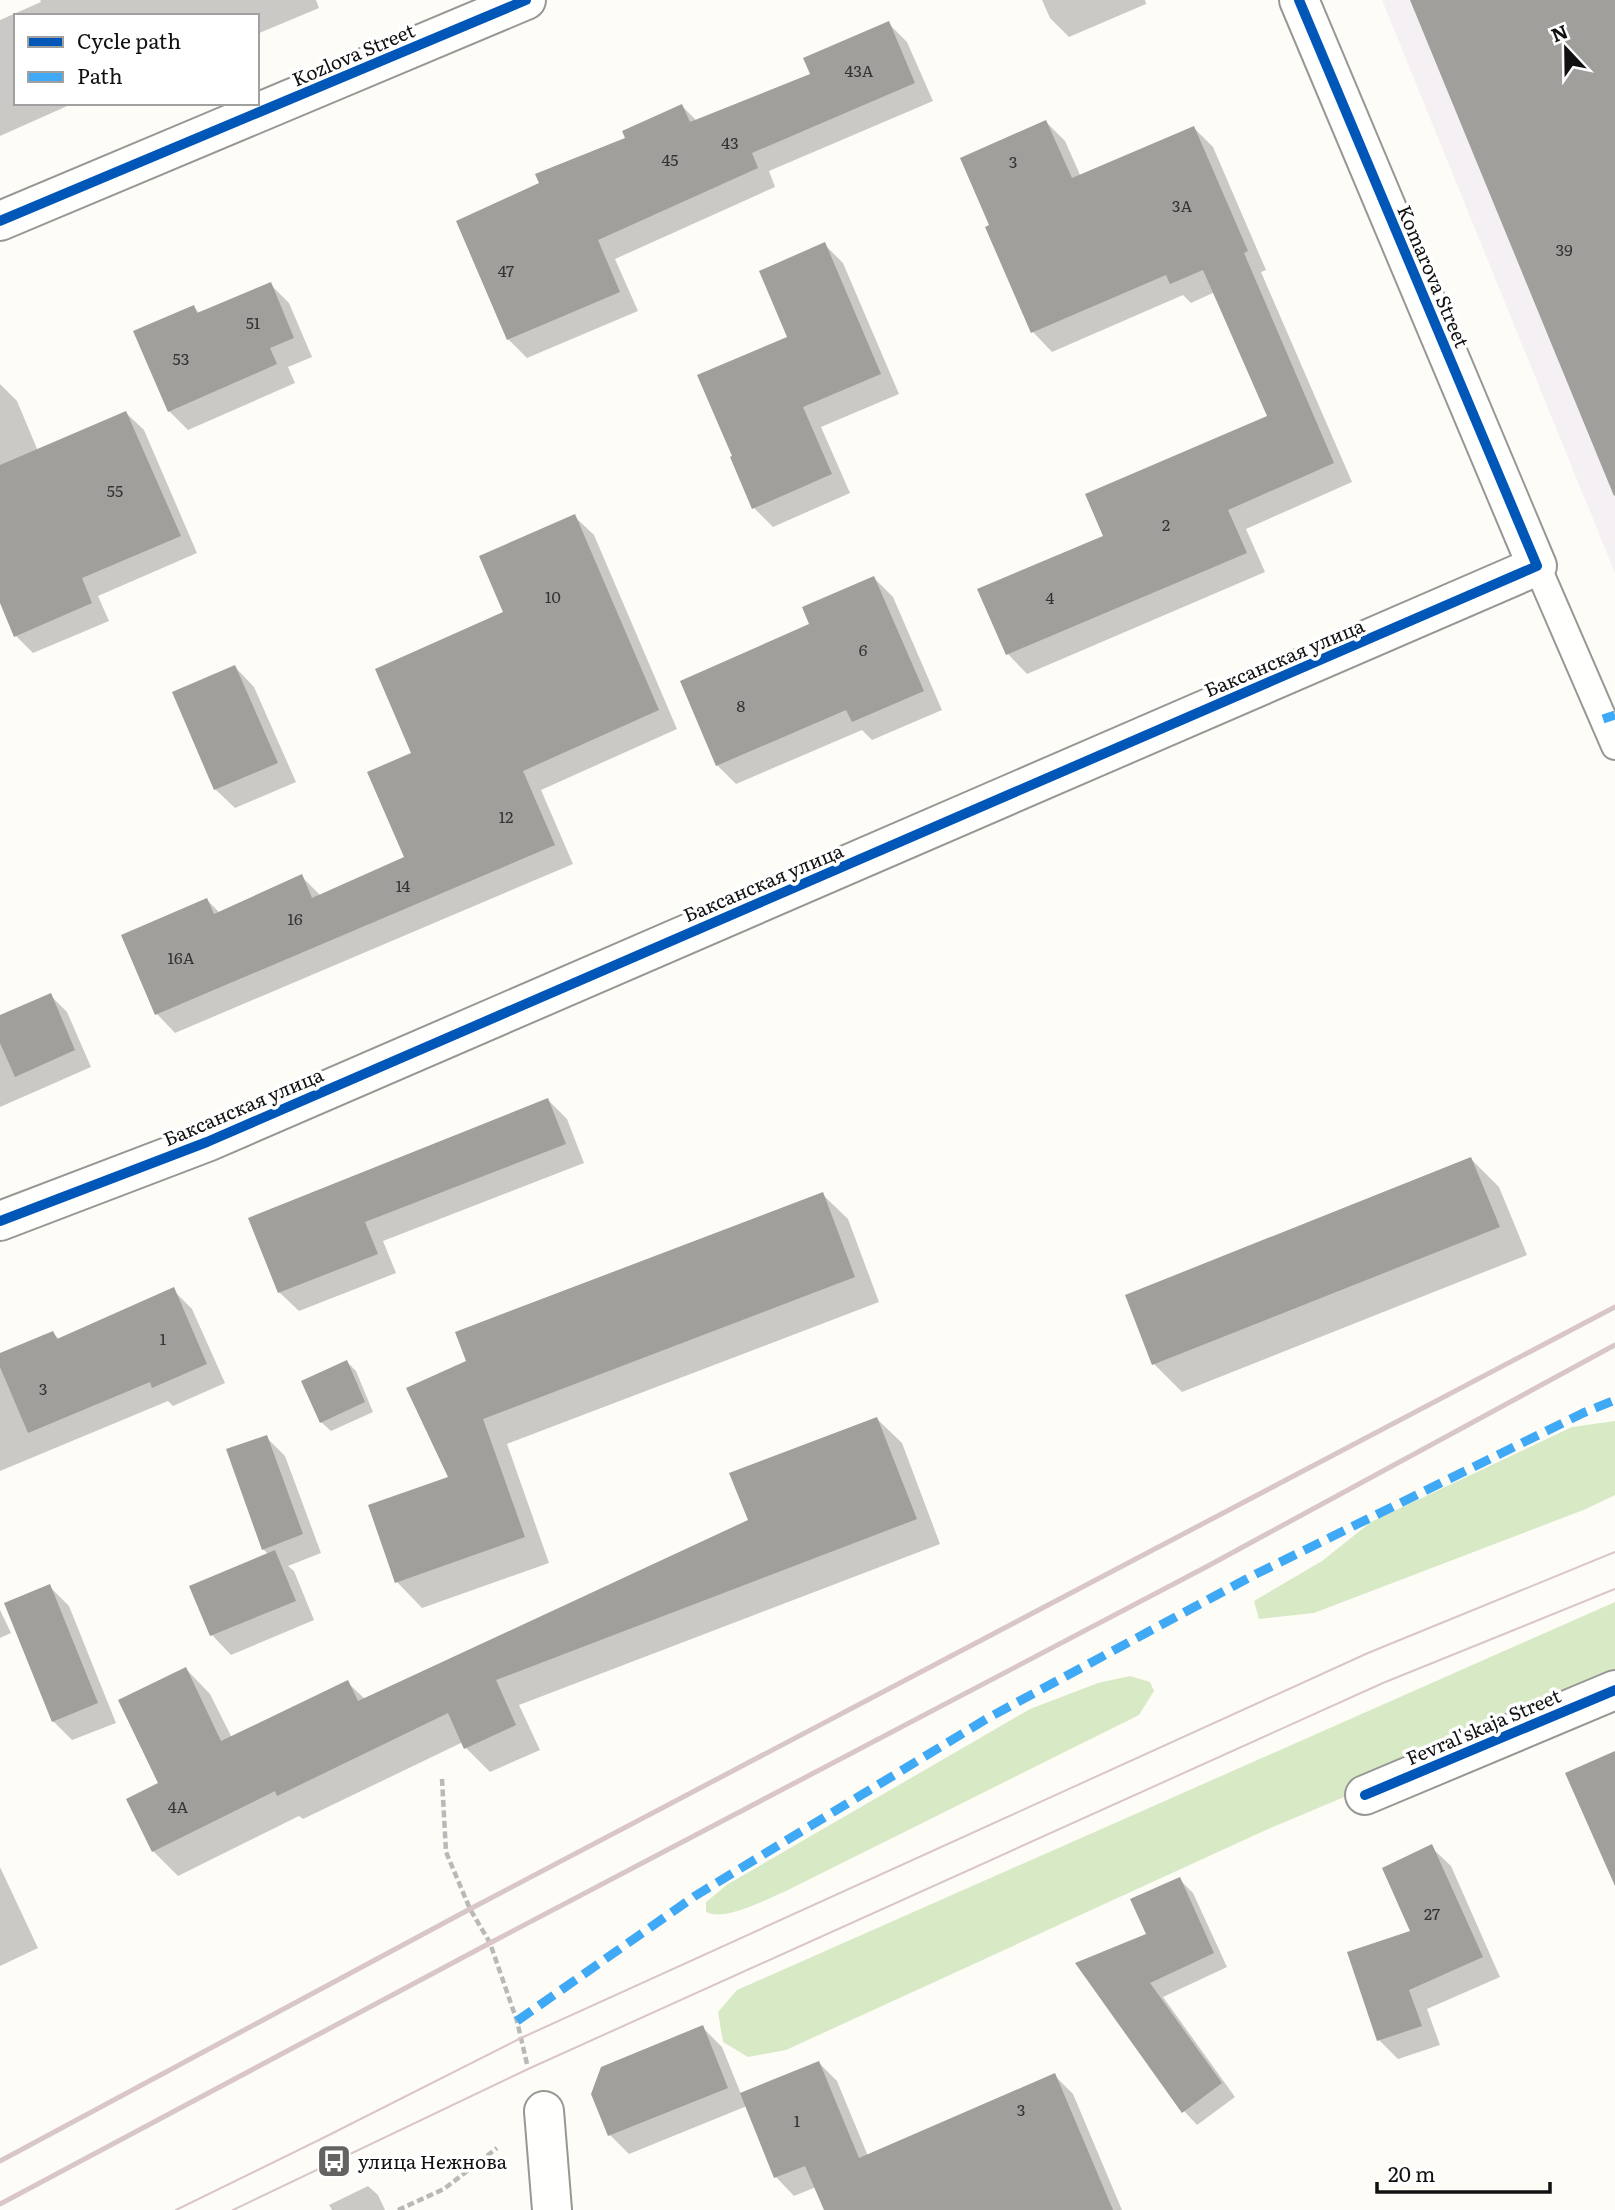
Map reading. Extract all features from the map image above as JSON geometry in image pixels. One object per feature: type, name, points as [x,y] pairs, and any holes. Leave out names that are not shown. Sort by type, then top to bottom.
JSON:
[{"type":"street","name":"Kozlova Street","points":[[0,221],[526,0]]},
{"type":"street","name":"Komarova Street","points":[[1299,0],[1537,566]]},
{"type":"street","name":"Баксанская улица","points":[[0,1221],[207,1142],[1537,566]]},
{"type":"street","name":"Fevral'skaja Street","points":[[1366,1795],[1615,1690]]},
{"type":"street","points":[[544,2111],[552,2210]]},
{"type":"lane","points":[[1537,566],[1615,746]]},
{"type":"path","points":[[398,2210],[409,2208],[444,2189],[544,2111],[528,2069],[517,2021],[491,1943],[470,1909],[446,1852],[442,1779]]},
{"type":"shaded area","points":[[1382,0],[1615,0],[1615,573]]},
{"type":"green space","points":[[1615,1421],[1615,1495],[1586,1509],[1314,1613],[1259,1619],[1254,1601],[1322,1561],[1371,1522],[1572,1427]]},
{"type":"green space","points":[[1615,1602],[1615,1683],[1266,1830],[786,2050],[748,2057],[723,2042],[718,2012],[737,1990]]},
{"type":"green space","points":[[1130,1676],[1150,1682],[1154,1691],[1139,1715],[786,1891],[735,1912],[706,1912],[706,1902],[728,1884],[1030,1709],[1098,1683]]},
{"type":"building","points":[[1410,0],[1615,0],[1614,496]]},
{"type":"building","points":[[889,21],[915,83],[752,153],[758,168],[598,240],[620,292],[507,340],[456,221],[539,183],[535,174],[625,138],[622,131],[682,104],[690,122],[810,74],[803,58]]},
{"type":"building","points":[[1046,120],[1072,178],[1194,126],[1248,251],[1244,253],[1334,463],[1228,510],[1247,553],[1006,655],[977,589],[1103,536],[1085,494],[1267,416],[1203,270],[1170,284],[1166,275],[1031,333],[985,227],[989,225],[960,158]]},
{"type":"building","points":[[825,242],[881,374],[803,407],[832,474],[752,509],[697,375],[787,337],[759,271]]},
{"type":"building","points":[[271,282],[294,338],[270,348],[277,364],[168,412],[133,331],[194,305],[197,313]]},
{"type":"building","points":[[126,411],[181,536],[82,578],[92,603],[14,637],[0,603],[0,465]]},
{"type":"building","points":[[575,514],[659,710],[523,771],[555,845],[155,1015],[121,935],[207,898],[214,914],[302,874],[312,898],[404,857],[367,772],[411,753],[375,669],[503,612],[479,556]]},
{"type":"building","points":[[874,576],[924,691],[852,722],[846,710],[716,766],[680,681],[809,624],[802,607]]},
{"type":"building","points":[[235,665],[278,763],[214,790],[172,692]]},
{"type":"building","points":[[51,993],[75,1050],[15,1077],[0,1043],[0,1015]]},
{"type":"building","points":[[548,1098],[566,1144],[365,1222],[378,1254],[278,1293],[248,1218]]},
{"type":"building","points":[[1471,1157],[1500,1227],[1152,1365],[1125,1295]]},
{"type":"building","points":[[823,1192],[855,1277],[483,1419],[525,1537],[395,1583],[368,1505],[448,1477],[406,1388],[466,1361],[455,1332]]},
{"type":"building","points":[[174,1287],[207,1364],[152,1388],[150,1382],[28,1433],[0,1367],[0,1353],[53,1331],[57,1339]]},
{"type":"building","points":[[347,1360],[365,1402],[320,1423],[301,1381]]},
{"type":"building","points":[[877,1417],[917,1519],[496,1680],[516,1725],[464,1749],[448,1713],[277,1796],[275,1791],[152,1852],[126,1799],[158,1783],[118,1700],[186,1667],[221,1741],[348,1680],[358,1701],[748,1520],[729,1473]]},
{"type":"building","points":[[267,1435],[303,1534],[262,1550],[226,1449]]},
{"type":"building","points":[[275,1550],[296,1601],[210,1636],[189,1586]]},
{"type":"building","points":[[50,1584],[98,1703],[52,1722],[4,1603]]},
{"type":"building","points":[[1615,1751],[1615,1886],[1565,1773]]},
{"type":"building","points":[[1432,1844],[1483,1957],[1409,1990],[1422,2026],[1377,2041],[1347,1952],[1410,1931],[1382,1868]]},
{"type":"building","points":[[1180,1877],[1214,1953],[1150,1983],[1222,2083],[1182,2113],[1075,1963],[1146,1934],[1130,1899]]},
{"type":"building","points":[[703,2025],[728,2088],[608,2136],[591,2094],[601,2067]]},
{"type":"building","points":[[819,2061],[859,2158],[1055,2073],[1113,2210],[824,2210],[805,2166],[774,2178],[740,2093]]},
{"type":"tram line","points":[[176,2210],[521,2038],[1368,1653],[1615,1552]]},
{"type":"tram line","points":[[233,2210],[528,2069],[1383,1683],[1615,1589]]},
{"type":"railway","points":[[0,2161],[470,1909],[1615,1307]]},
{"type":"railway","points":[[0,2204],[1206,1567],[1615,1345]]},
{"type":"marked path","points":[[1603,719],[1615,715]]},
{"type":"marked path","points":[[517,2021],[695,1896],[988,1718],[1252,1576],[1583,1413],[1615,1400]]},
{"type":"cycle path","points":[[0,221],[526,0]]},
{"type":"cycle path","points":[[0,1221],[207,1142],[1537,566],[1299,0]]},
{"type":"cycle path","points":[[1365,1795],[1615,1690]]},
{"type":"place","name":"улица Нежнова","points":[[334,2161]]}]
